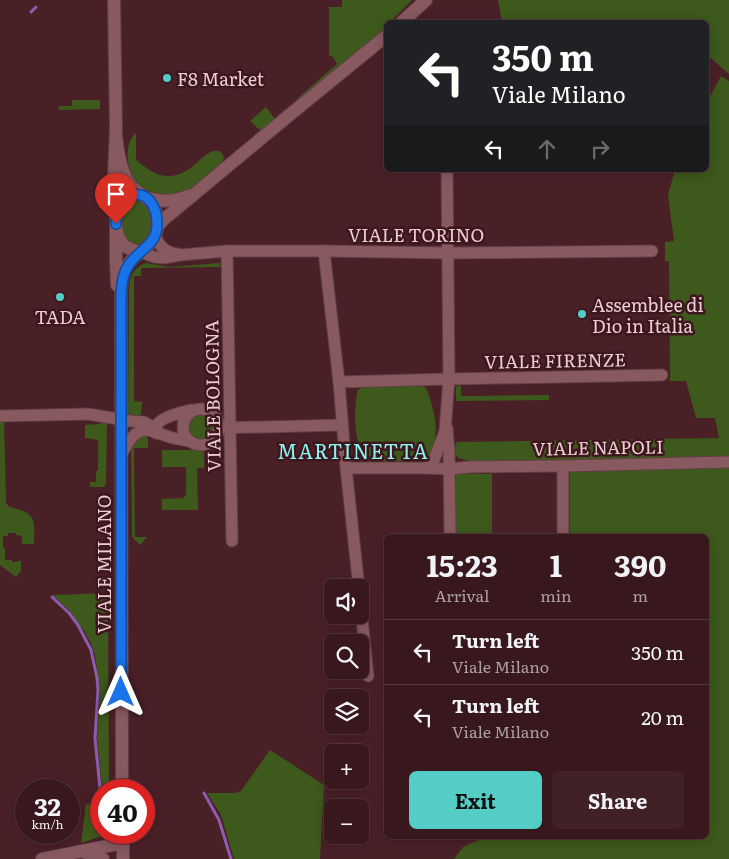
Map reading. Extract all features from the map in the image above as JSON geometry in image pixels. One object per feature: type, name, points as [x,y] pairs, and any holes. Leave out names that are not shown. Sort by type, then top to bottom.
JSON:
[{"type":"street","name":"VIALE MILANO","points":[[114,0],[116,273],[121,308]]},
{"type":"street","points":[[404,20],[426,0]]},
{"type":"street","points":[[180,255],[170,253],[159,244],[156,231],[163,220],[384,38]]},
{"type":"street","name":"VIALE MILANO","points":[[116,136],[120,161],[125,175],[131,186],[151,202],[157,217],[156,231],[151,243],[129,264],[124,272],[122,283],[122,779]]},
{"type":"street","points":[[447,172],[449,379],[446,425],[450,457],[454,462],[468,467]]},
{"type":"street","points":[[116,212],[120,203],[127,197],[135,195],[162,202],[173,201],[199,191]]},
{"type":"street","points":[[116,230],[125,246],[141,252]]},
{"type":"street","name":"VIALE TORINO","points":[[141,252],[160,258],[228,251],[448,253],[652,251]]},
{"type":"street","name":"VIALE BOLOGNA","points":[[228,251],[225,428],[232,540]]},
{"type":"street","points":[[324,251],[358,579]]},
{"type":"street","name":"VIALE FIRENZE","points":[[338,382],[662,375]]},
{"type":"street","points":[[156,433],[161,420],[198,408],[210,411],[225,428]]},
{"type":"street","points":[[193,410],[184,418],[183,430],[189,441],[200,445],[212,441],[225,428],[342,425]]},
{"type":"street","points":[[0,416],[82,414],[146,423],[156,433]]},
{"type":"street","points":[[426,468],[434,462],[446,425]]},
{"type":"street","points":[[121,455],[137,433],[146,430],[175,439],[189,441]]},
{"type":"street","points":[[449,451],[450,534]]},
{"type":"street","name":"VIALE NAPOLI","points":[[346,468],[449,469],[468,467],[729,462]]},
{"type":"street","points":[[563,466],[563,534]]},
{"type":"street","points":[[42,859],[79,852],[104,844]]},
{"type":"street","points":[[122,859],[123,844]]},
{"type":"street","points":[[79,852],[85,852],[103,859]]},
{"type":"green space","points":[[342,0],[412,0],[392,20],[384,20],[384,30],[382,32],[293,104],[337,64],[333,57],[329,55],[329,7],[342,7]]},
{"type":"green space","points":[[498,0],[729,0],[729,74],[709,57],[709,20],[502,20]]},
{"type":"green space","points":[[721,76],[729,81],[729,457],[569,461],[470,461],[458,458],[455,450],[457,442],[719,438],[715,418],[696,418],[686,381],[670,381],[669,261],[665,261],[665,242],[674,241],[668,195],[674,172],[709,172],[709,98]]},
{"type":"green space","points":[[72,100],[100,100],[100,109],[59,110],[59,106],[72,106]]},
{"type":"green space","points":[[266,107],[275,119],[261,131],[250,121]]},
{"type":"green space","points":[[136,133],[136,160],[163,176],[177,175],[184,172],[214,151],[222,153],[224,157],[222,163],[188,191],[170,197],[170,194],[152,192],[145,189],[133,176],[128,161],[128,153],[131,139]]},
{"type":"green space","points":[[134,200],[141,201],[146,205],[152,216],[151,230],[148,236],[145,240],[135,244],[124,236],[122,231],[124,207]]},
{"type":"green space","points":[[146,263],[169,267],[220,263],[221,267],[141,268],[141,276],[134,276],[134,401],[142,402],[141,414],[134,416],[128,413],[129,288],[133,272]]},
{"type":"green space","points":[[420,385],[427,390],[436,426],[434,443],[427,461],[371,462],[365,457],[361,449],[356,429],[355,407],[358,390],[364,387]]},
{"type":"green space","points":[[457,386],[461,386],[461,396],[549,395],[549,400],[456,401]]},
{"type":"green space","points":[[201,414],[210,418],[214,427],[210,436],[201,440],[192,436],[188,427],[192,418]]},
{"type":"green space","points":[[0,420],[4,420],[6,502],[8,506],[30,515],[34,527],[34,544],[22,544],[22,536],[16,535],[16,533],[8,533],[8,536],[3,536],[5,560],[12,560],[12,562],[21,561],[21,571],[16,577],[0,565]]},
{"type":"green space","points":[[105,421],[107,424],[106,484],[103,487],[90,487],[90,482],[96,482],[96,471],[98,471],[98,440],[85,438],[85,425],[99,424]]},
{"type":"green space","points":[[146,435],[148,448],[134,448],[135,537],[147,537],[140,545],[133,538],[132,534],[131,450],[136,440]]},
{"type":"green space","points":[[162,450],[204,450],[204,468],[197,468],[198,510],[162,510],[162,499],[183,498],[186,495],[186,467],[162,467]]},
{"type":"green space","points":[[729,467],[729,859],[454,859],[463,847],[481,839],[709,839],[709,534],[570,534],[570,472]]},
{"type":"green space","points":[[456,474],[492,474],[492,534],[456,534]]},
{"type":"green space","points":[[108,593],[109,779],[101,779],[97,737],[100,690],[95,656],[85,632],[68,609],[52,595]]},
{"type":"green space","points":[[270,750],[324,785],[320,859],[234,859],[221,815],[207,793],[235,793],[241,791]]},
{"type":"green space","points":[[86,804],[90,804],[90,840],[81,843]]},
{"type":"waterway","points":[[31,12],[36,7]]},
{"type":"waterway","points":[[52,597],[69,613],[78,625],[91,650],[98,690],[95,738],[99,779]]},
{"type":"waterway","points":[[204,793],[219,820],[231,859]]},
{"type":"place","name":"F8 Market","points":[[167,78]]},
{"type":"place","name":"TADA","points":[[60,297]]},
{"type":"place","name":"Assemblee di Dio in Italia","points":[[582,314]]},
{"type":"district","name":"MARTINETTA","points":[[353,450]]},
{"type":"route","points":[[116,224],[116,212],[120,203],[131,195],[141,195],[147,198],[151,202],[157,217],[155,237],[126,268],[121,295],[121,692]]}]
